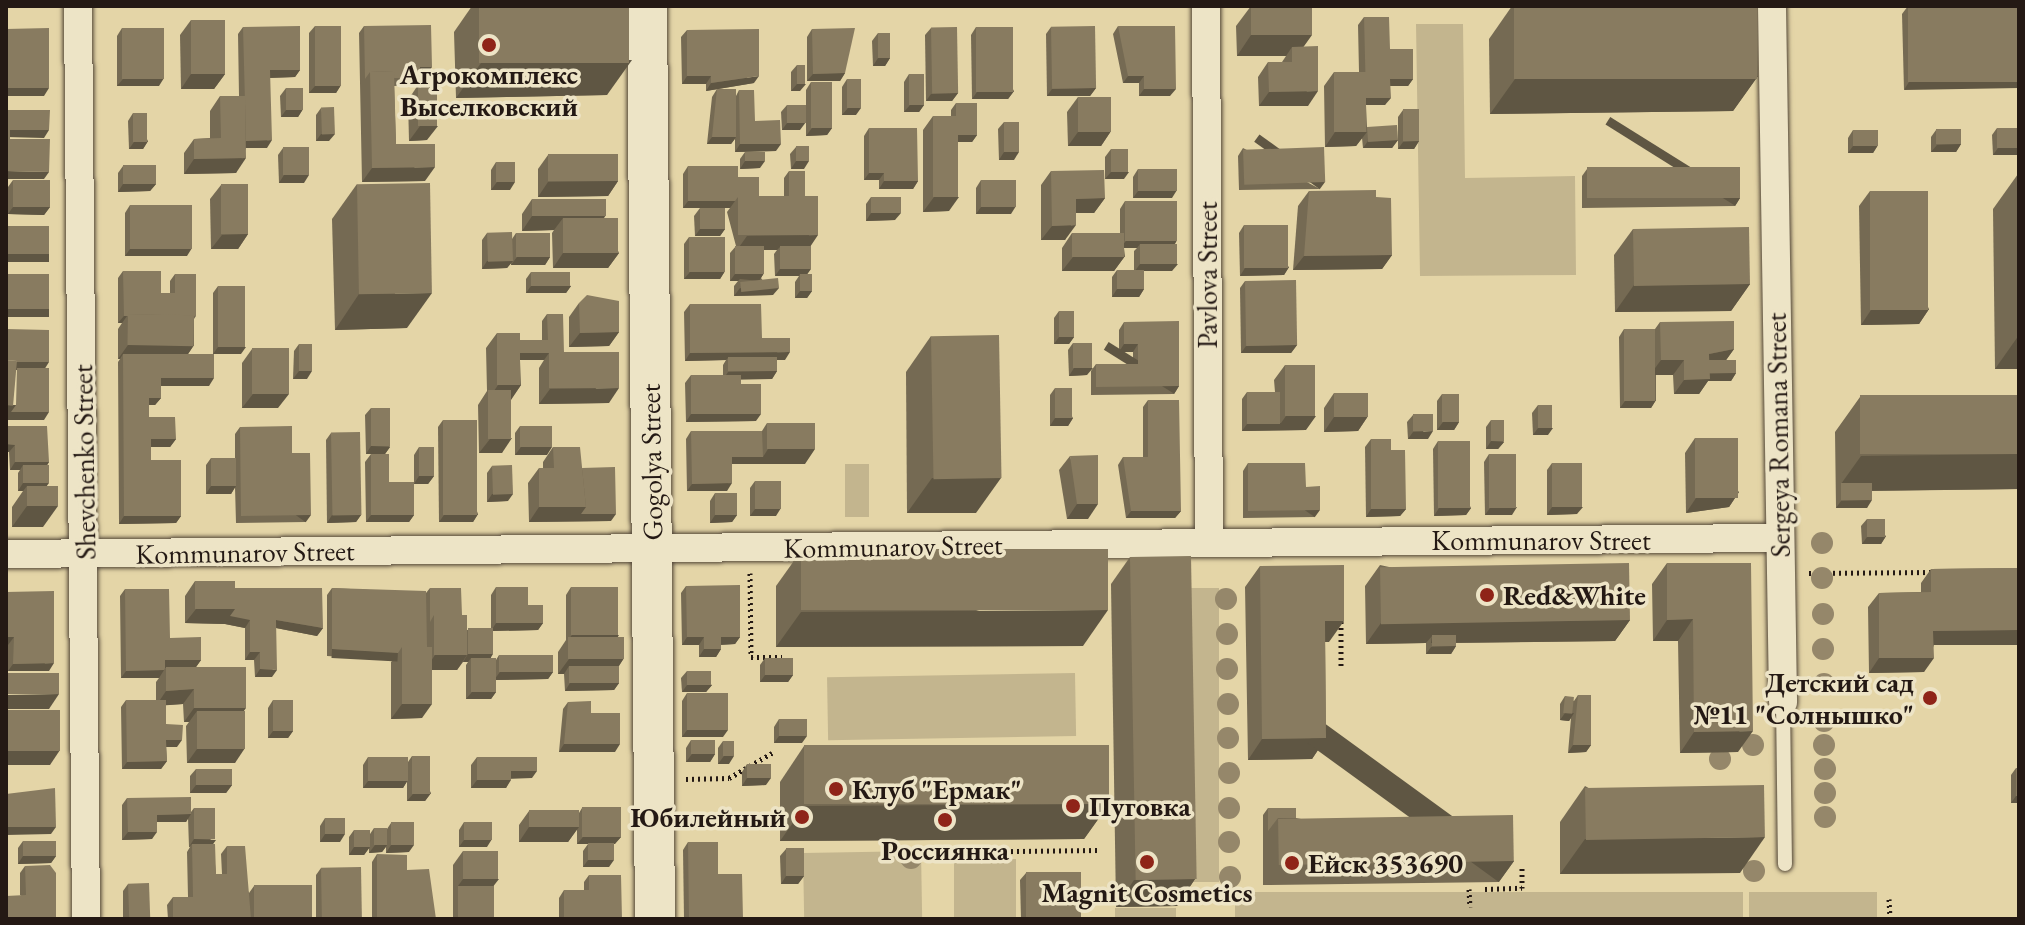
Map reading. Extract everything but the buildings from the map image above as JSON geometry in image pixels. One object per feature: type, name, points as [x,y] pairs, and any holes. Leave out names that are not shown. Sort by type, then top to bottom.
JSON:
[{"type":"street","name":"Shevchenko Street","points":[[78,6],[86,919]]},
{"type":"street","name":"Gogolya Street","points":[[647,6],[655,919]]},
{"type":"street","name":"Pavlova Street","points":[[1206,6],[1209,543]]},
{"type":"street","name":"Sergeya Romana Street","points":[[1772,6],[1783,702]]},
{"type":"street","name":"Kommunarov Street","points":[[6,554],[1780,538]]},
{"type":"lane","name":"Sergeya Romana Street","points":[[1783,702],[1785,864]]},
{"type":"path","points":[[749,548],[751,657],[782,657]]},
{"type":"path","points":[[1780,573],[1944,572]]},
{"type":"path","points":[[1340,608],[1341,668]]},
{"type":"path","points":[[654,780],[729,778],[772,753]]},
{"type":"path","points":[[927,852],[1099,850]]},
{"type":"path","points":[[1485,889],[1522,888],[1522,868]]},
{"type":"path","points":[[1469,889],[1470,907]]},
{"type":"path","points":[[1889,899],[1890,919]]},
{"type":"shaded area","points":[[1416,24],[1463,24],[1465,178],[1575,176],[1576,275],[1420,276]]},
{"type":"shaded area","points":[[845,464],[869,464],[869,517],[845,517]]},
{"type":"shaded area","points":[[1191,588],[1219,588],[1219,882],[1191,882]]},
{"type":"shaded area","points":[[1075,673],[1076,736],[828,740],[827,677]]},
{"type":"shaded area","points":[[921,851],[922,919],[804,919],[803,853]]},
{"type":"shaded area","points":[[954,859],[1016,859],[1016,919],[954,919]]},
{"type":"shaded area","points":[[1235,892],[1743,892],[1743,919],[1235,919]]},
{"type":"shaded area","points":[[1749,892],[1877,892],[1877,919],[1749,919]]},
{"type":"shaded area","points":[[1115,908],[1176,908],[1176,919],[1115,919]]},
{"type":"place","name":"Агрокомплекс Выселковский","points":[[489,45]]},
{"type":"place","name":"Red&White","points":[[1487,595]]},
{"type":"place","name":"Детский сад №11 \"Солнышко\"","points":[[1930,698]]},
{"type":"place","name":"Клуб \"Ермак\"","points":[[836,789]]},
{"type":"place","name":"Пуговка","points":[[1073,806]]},
{"type":"place","name":"Юбилейный","points":[[802,817]]},
{"type":"place","name":"Россиянка","points":[[945,820]]},
{"type":"place","name":"Magnit Cosmetics","points":[[1147,862]]},
{"type":"place","name":"Ейск 353690","points":[[1292,863]]}]
